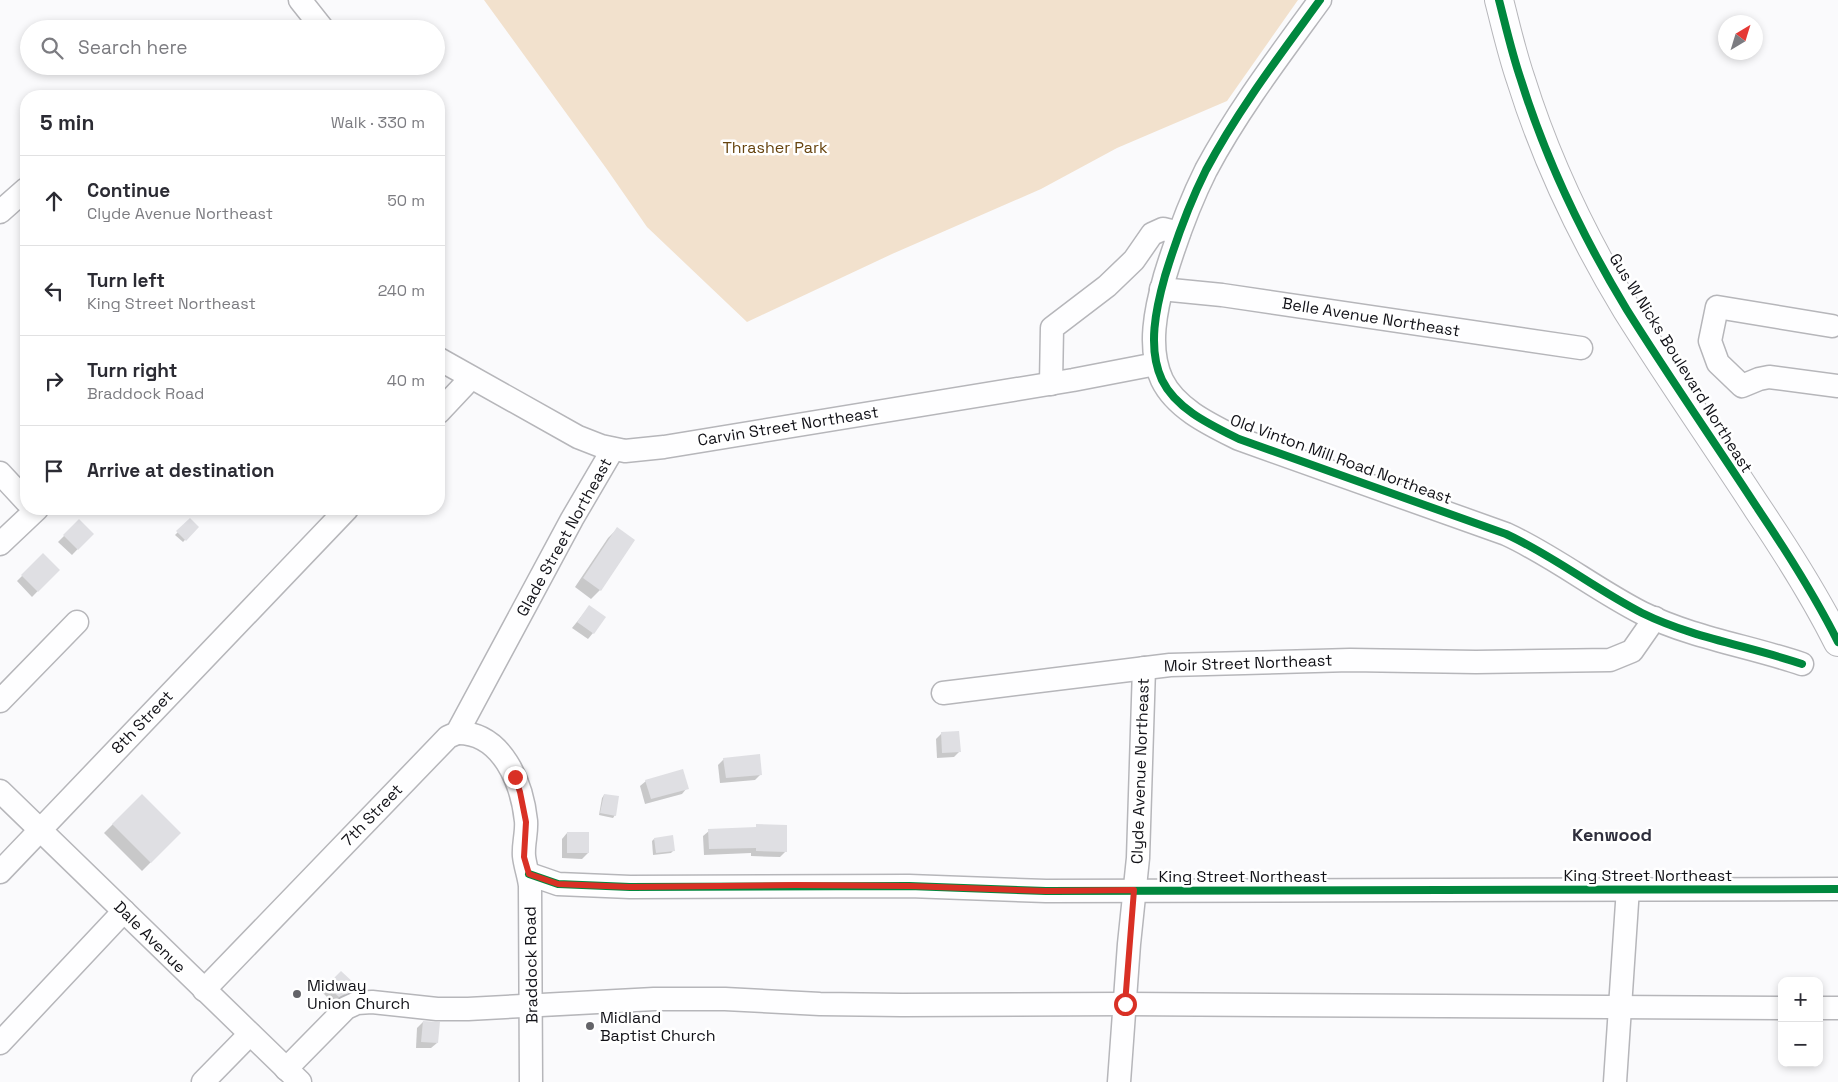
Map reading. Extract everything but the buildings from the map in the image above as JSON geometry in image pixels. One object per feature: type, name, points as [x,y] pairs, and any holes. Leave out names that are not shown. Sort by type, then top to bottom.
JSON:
[{"type":"main road","name":"Gus W Nicks Boulevard Northeast","points":[[1499,0],[1521,80],[1539,130],[1565,192],[1590,244],[1627,309],[1794,565],[1838,642]]},
{"type":"street","points":[[300,0],[316,20]]},
{"type":"street","name":"Old Vinton Mill Road Northeast","points":[[1320,0],[1233,124],[1206,170],[1186,213],[1162,289],[1156,315],[1154,343],[1156,364],[1162,381],[1174,398],[1184,407],[1231,435],[1506,534],[1532,546],[1594,586],[1655,618],[1689,632],[1802,664]]},
{"type":"street","points":[[0,212],[20,194]]},
{"type":"street","points":[[1051,384],[1052,328],[1107,286],[1134,260],[1152,234],[1163,229],[1179,233]]},
{"type":"street","name":"Belle Avenue Northeast","points":[[1162,289],[1222,295],[1581,348]]},
{"type":"street","points":[[1832,326],[1717,307],[1710,341],[1718,363],[1742,386],[1758,379],[1769,377],[1838,386]]},
{"type":"street","name":"Carvin Street Northeast","points":[[445,363],[578,437],[613,449],[625,451],[664,447],[1051,384],[1156,364]]},
{"type":"street","points":[[445,406],[471,378]]},
{"type":"street","name":"Glade Street Northeast","points":[[516,625],[572,520],[613,449]]},
{"type":"street","points":[[0,473],[20,494]]},
{"type":"street","points":[[0,544],[26,515]]},
{"type":"street","name":"8th Street","points":[[0,872],[341,515]]},
{"type":"street","name":"Moir Street Northeast","points":[[943,692],[1170,665],[1301,660],[1610,660],[1632,651],[1655,618]]},
{"type":"street","points":[[0,701],[77,622]]},
{"type":"street","name":"7th Street","points":[[204,990],[398,788],[448,738],[457,733],[516,625]]},
{"type":"street","name":"Clyde Avenue Northeast","points":[[1119,1082],[1138,858],[1144,668]]},
{"type":"street","name":"Braddock Road","points":[[457,733],[466,733],[482,738],[495,747],[505,759],[515,777],[520,792],[526,822],[524,857],[529,874],[531,1082]]},
{"type":"street","name":"Dale Avenue","points":[[0,791],[293,1076]]},
{"type":"street","name":"King Street Northeast","points":[[529,874],[558,884],[630,887],[909,886],[1046,891],[1628,888],[1838,889]]},
{"type":"street","points":[[1615,1082],[1628,888]]},
{"type":"street","points":[[0,1043],[124,911]]},
{"type":"street","points":[[293,1076],[346,1008],[357,1003],[372,1002],[437,1009],[531,1006],[654,998],[902,1005],[1125,1004],[1778,1008]]},
{"type":"street","points":[[1823,1008],[1838,1008]]},
{"type":"street","points":[[202,1082],[250,1034]]},
{"type":"green space","name":"Thrasher Park","points":[[484,0],[1298,0],[1227,101],[1117,148],[1041,189],[892,254],[747,322],[647,227]]},
{"type":"cycle path","points":[[1320,0],[1260,83],[1218,148],[1183,222],[1165,276],[1154,328],[1157,368],[1168,390],[1185,408],[1195,415],[1239,439],[1506,534],[1541,552],[1625,604],[1661,622],[1802,664]]},
{"type":"cycle path","points":[[1499,0],[1509,40],[1531,110],[1554,169],[1581,227],[1627,310],[1790,558],[1838,642]]},
{"type":"cycle path","points":[[529,874],[558,884],[630,887],[909,886],[1046,891],[1838,889]]},
{"type":"place","name":"Midway Union Church","points":[[297,994]]},
{"type":"place","name":"Midland Baptist Church","points":[[590,1026]]},
{"type":"district","name":"Kenwood","points":[[1612,834]]},
{"type":"route","points":[[515,777],[526,822],[524,857],[529,874],[558,884],[630,887],[795,885],[909,886],[1046,891],[1134,890],[1125,1004]]}]
